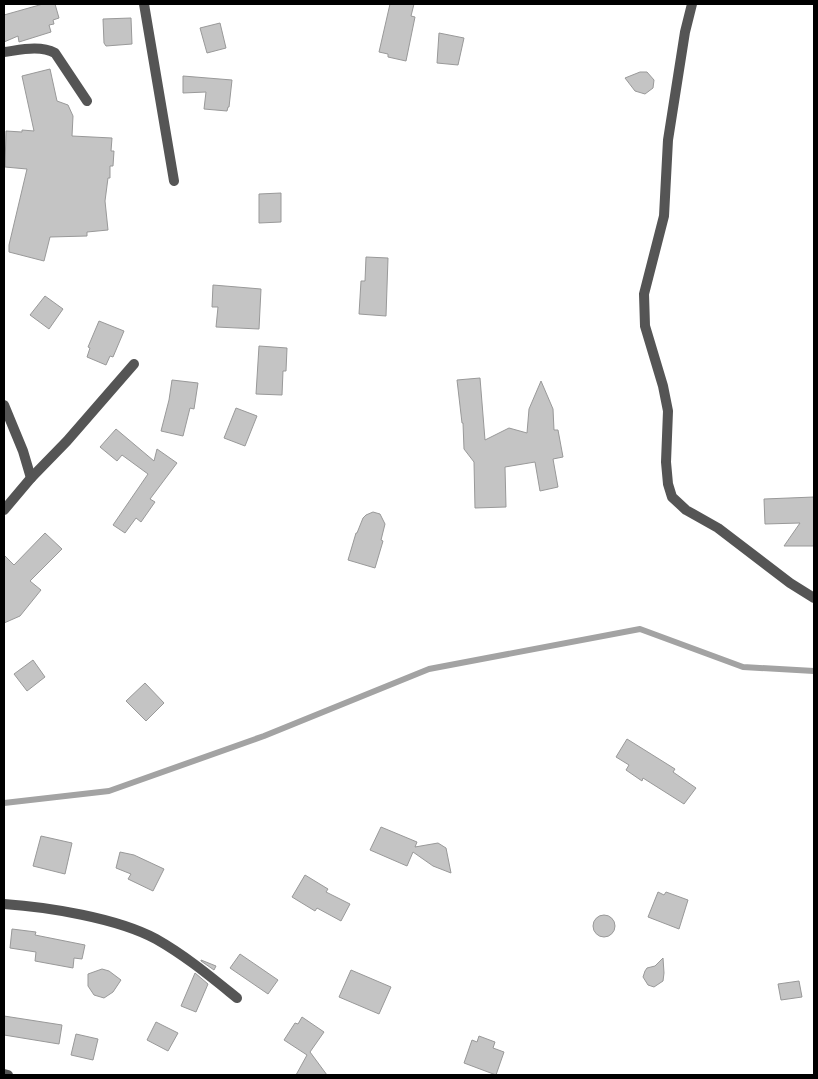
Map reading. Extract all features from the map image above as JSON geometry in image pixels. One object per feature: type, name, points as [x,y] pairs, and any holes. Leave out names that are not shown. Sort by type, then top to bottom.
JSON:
[{"type":"street","points":[[144,4],[174,181]]},
{"type":"street","points":[[692,4],[685,32],[668,140],[664,216],[644,294],[645,326],[663,386],[668,411],[666,462],[668,484],[672,498],[686,510],[718,528],[790,583],[814,598]]},
{"type":"street","points":[[4,52],[32,48],[49,50],[55,54],[87,101]]},
{"type":"street","points":[[4,510],[31,478],[67,442],[134,364]]},
{"type":"street","points":[[4,404],[23,451],[31,478]]},
{"type":"street","points":[[4,904],[27,906],[111,921],[155,938],[191,961],[237,998]]},
{"type":"street","points":[[4,1074],[8,1075]]},
{"type":"building","points":[[43,4],[55,4],[59,18],[53,20],[54,24],[49,25],[51,32],[19,42],[18,36],[4,42],[4,15]]},
{"type":"building","points":[[390,4],[414,4],[411,16],[415,17],[406,61],[388,57],[388,54],[379,52]]},
{"type":"building","points":[[131,18],[132,44],[106,46],[104,43],[103,19]]},
{"type":"building","points":[[220,23],[226,48],[207,53],[200,28]]},
{"type":"building","points":[[439,33],[464,38],[458,65],[437,63]]},
{"type":"building","points":[[50,69],[57,101],[68,105],[73,116],[72,136],[112,138],[111,151],[114,151],[113,166],[110,166],[110,178],[108,178],[105,201],[108,230],[87,232],[87,236],[50,237],[44,261],[9,252],[27,169],[5,167],[6,131],[34,131],[22,76]]},
{"type":"building","points":[[640,72],[647,72],[654,80],[653,88],[645,94],[635,91],[625,78]]},
{"type":"building","points":[[183,76],[232,80],[227,111],[204,109],[206,92],[183,93]]},
{"type":"building","points":[[281,193],[281,222],[259,223],[259,194]]},
{"type":"building","points":[[366,257],[388,258],[386,316],[359,314],[361,281],[365,281]]},
{"type":"building","points":[[213,285],[261,289],[259,329],[216,327],[218,307],[212,307]]},
{"type":"building","points":[[45,296],[63,309],[49,329],[30,315]]},
{"type":"building","points":[[99,321],[124,331],[113,357],[110,356],[106,365],[87,357],[90,348],[88,347]]},
{"type":"building","points":[[259,346],[287,348],[286,371],[283,371],[282,395],[256,394]]},
{"type":"building","points":[[480,378],[485,440],[509,428],[527,433],[529,409],[541,381],[553,409],[554,430],[558,430],[563,457],[553,459],[558,487],[540,491],[535,462],[505,467],[506,507],[475,508],[474,462],[464,449],[463,423],[457,380]]},
{"type":"building","points":[[172,380],[198,383],[194,409],[190,408],[183,436],[161,431]]},
{"type":"building","points":[[236,408],[257,416],[245,446],[224,438]]},
{"type":"building","points":[[116,429],[154,461],[157,449],[177,463],[150,499],[155,502],[141,522],[136,518],[125,533],[113,525],[148,474],[122,455],[117,461],[100,447]]},
{"type":"building","points":[[814,497],[814,546],[784,546],[800,523],[765,524],[764,499]]},
{"type":"building","points":[[373,512],[380,514],[385,524],[381,540],[383,541],[375,568],[348,560],[356,533],[363,518]]},
{"type":"building","points":[[45,533],[62,549],[30,581],[41,590],[20,616],[4,623],[4,555],[14,565]]},
{"type":"building","points":[[33,660],[45,677],[27,691],[14,674]]},
{"type":"building","points":[[145,683],[164,703],[146,721],[126,701]]},
{"type":"building","points":[[627,739],[675,769],[673,772],[696,788],[684,804],[643,778],[642,781],[626,770],[629,765],[616,757]]},
{"type":"building","points":[[381,827],[417,842],[415,847],[438,843],[446,848],[451,873],[433,866],[413,852],[407,866],[370,850]]},
{"type":"building","points":[[41,836],[72,843],[65,874],[33,866]]},
{"type":"building","points":[[120,852],[134,855],[164,869],[153,891],[128,879],[131,874],[116,868]]},
{"type":"building","points":[[305,875],[328,889],[326,892],[350,904],[341,921],[317,908],[315,911],[292,897]]},
{"type":"building","points":[[658,892],[664,895],[666,892],[688,900],[679,929],[648,917]]},
{"type":"building","points":[[604,915],[612,918],[615,926],[612,934],[604,937],[596,934],[593,926],[596,918]]},
{"type":"building","points":[[12,929],[36,932],[35,935],[85,945],[82,959],[74,958],[73,968],[35,961],[36,952],[10,948]]},
{"type":"building","points":[[240,954],[278,980],[268,994],[230,968]]},
{"type":"building","points":[[663,958],[663,981],[654,987],[648,985],[643,977],[645,971],[647,968],[655,966]]},
{"type":"building","points":[[201,961],[216,966],[214,970]]},
{"type":"building","points":[[102,969],[109,971],[121,980],[113,992],[104,998],[94,995],[88,986],[88,974]]},
{"type":"building","points":[[351,970],[391,987],[379,1014],[339,997]]},
{"type":"building","points":[[195,973],[208,984],[196,1012],[181,1006]]},
{"type":"building","points":[[799,981],[802,997],[781,1000],[778,984]]},
{"type":"building","points":[[4,1016],[62,1025],[59,1044],[4,1035]]},
{"type":"building","points":[[302,1017],[324,1032],[310,1052],[327,1075],[296,1075],[307,1055],[284,1040],[295,1023],[298,1024]]},
{"type":"building","points":[[156,1022],[178,1033],[168,1051],[147,1040]]},
{"type":"building","points":[[76,1034],[98,1039],[93,1060],[71,1055]]},
{"type":"building","points":[[479,1036],[495,1042],[493,1048],[504,1052],[496,1075],[464,1063],[472,1040],[477,1042]]},
{"type":"waterway","points":[[4,803],[109,791],[264,736],[429,669],[640,629],[743,667],[814,671]]}]
